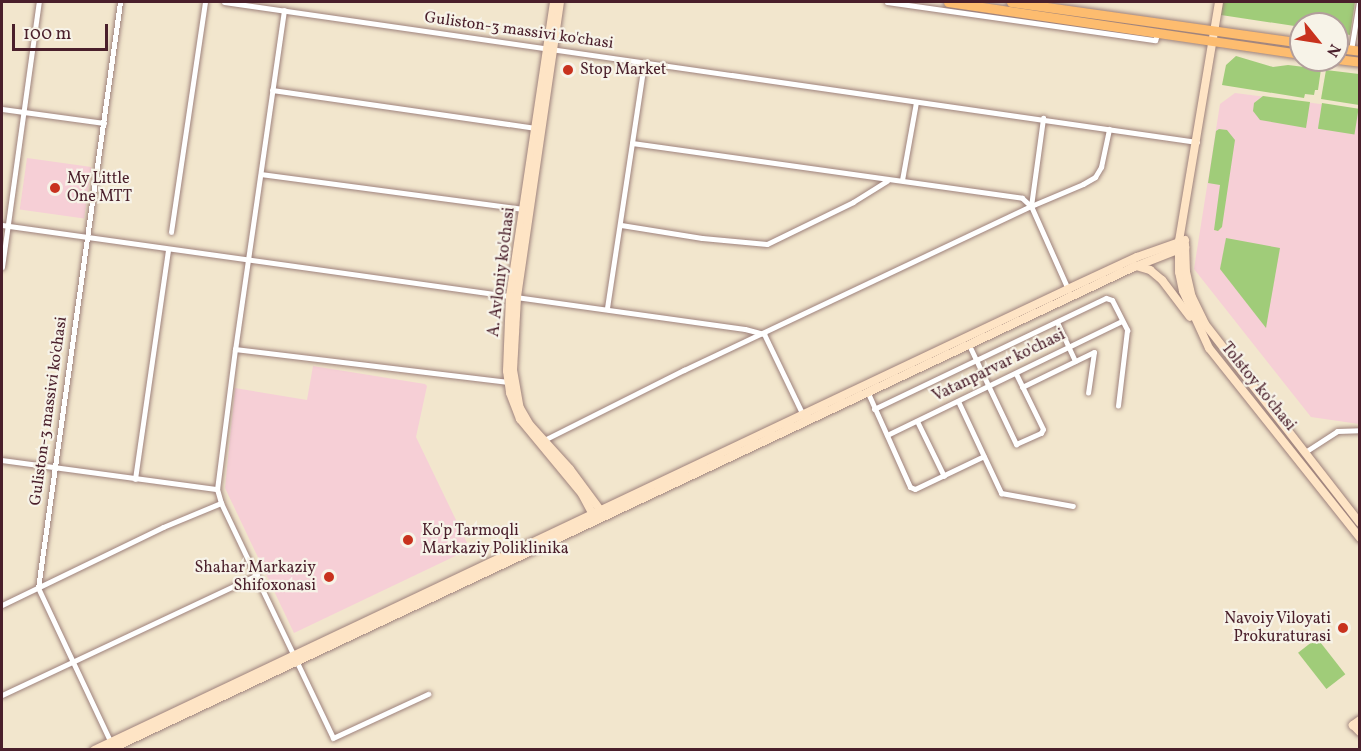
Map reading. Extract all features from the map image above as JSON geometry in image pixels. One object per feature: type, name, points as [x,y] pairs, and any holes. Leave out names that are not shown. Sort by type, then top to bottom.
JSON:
[{"type":"main road","points":[[948,2],[1158,33],[1289,42]]},
{"type":"main road","points":[[1011,2],[1214,36],[1289,52]]},
{"type":"street","points":[[2,267],[4,226],[39,2]]},
{"type":"street","name":"Guliston-3 massivi ko'chasi","points":[[38,588],[120,2]]},
{"type":"street","points":[[171,232],[205,2]]},
{"type":"street","name":"Guliston-3 massivi ko'chasi","points":[[224,2],[916,102],[1043,118],[1197,142]]},
{"type":"street","name":"A. Avloniy ko'chasi","points":[[554,2],[550,50],[507,332],[508,382],[520,419],[577,488],[593,516]]},
{"type":"street","name":"A. Avloniy ko'chasi","points":[[560,2],[524,209],[514,296],[516,392],[520,408],[602,512]]},
{"type":"street","points":[[888,2],[1155,40],[1158,33]]},
{"type":"street","name":"Tolstoy ko'chasi","points":[[1219,2],[1182,242],[1179,272],[1183,291],[1195,322],[1209,348],[1359,538]]},
{"type":"street","points":[[1355,50],[1359,2]]},
{"type":"street","points":[[284,10],[217,489],[221,502],[333,738],[428,694]]},
{"type":"street","points":[[607,308],[644,63]]},
{"type":"street","points":[[272,90],[537,128]]},
{"type":"street","points":[[902,180],[916,102]]},
{"type":"street","points":[[2,109],[104,123]]},
{"type":"street","points":[[1031,206],[1043,118]]},
{"type":"street","points":[[544,441],[664,380],[1095,177],[1101,167],[1109,129]]},
{"type":"street","points":[[632,143],[887,181],[902,180],[1022,198],[1031,206],[1068,289]]},
{"type":"street","points":[[261,174],[524,209]]},
{"type":"street","points":[[621,225],[702,238],[767,244],[853,202],[887,181]]},
{"type":"street","points":[[4,226],[248,261],[607,308],[764,334]]},
{"type":"street","points":[[602,512],[803,415],[1136,266],[1182,242]]},
{"type":"street","points":[[94,750],[112,747],[593,516],[868,393],[1068,289],[1182,242]]},
{"type":"street","name":"Tolstoy ko'chasi","points":[[1182,242],[1185,273],[1192,297],[1205,324],[1359,523]]},
{"type":"street","points":[[135,479],[168,250]]},
{"type":"street","points":[[1136,266],[1150,270],[1162,280],[1195,322]]},
{"type":"street","points":[[874,409],[1106,298],[1112,300],[1127,337],[1118,405]]},
{"type":"street","name":"Vatanparvar ko'chasi","points":[[886,435],[1122,321]]},
{"type":"street","points":[[1057,322],[1075,361]]},
{"type":"street","points":[[764,334],[803,415]]},
{"type":"street","points":[[970,341],[1016,444],[1041,433],[1043,429],[1016,374]]},
{"type":"street","points":[[235,349],[508,382]]},
{"type":"street","points":[[1022,387],[1094,352],[1088,393]]},
{"type":"street","points":[[868,393],[910,487],[915,489],[984,456]]},
{"type":"street","points":[[958,401],[1001,493],[1073,506]]},
{"type":"street","points":[[917,421],[944,476]]},
{"type":"street","points":[[1305,452],[1337,431],[1359,430]]},
{"type":"street","points":[[2,460],[217,489]]},
{"type":"street","points":[[2,605],[163,527],[221,502]]},
{"type":"street","points":[[2,695],[257,575]]},
{"type":"street","points":[[38,588],[112,747]]},
{"type":"street","points":[[1356,723],[1359,732]]},
{"type":"shaded area","points":[[1235,93],[1359,109],[1359,424],[1311,417],[1194,269],[1220,104]]},
{"type":"shaded area","name":"My Little One MTT","points":[[27,158],[91,167],[84,219],[20,209]]},
{"type":"shaded area","points":[[313,366],[427,386],[416,437],[470,549],[294,633],[225,488],[235,388],[307,400]]},
{"type":"green space","points":[[1223,2],[1355,2],[1350,35],[1349,12],[1289,12],[1289,25],[1221,15]]},
{"type":"green space","points":[[1236,56],[1273,67],[1289,65],[1289,72],[1321,72],[1318,90],[1315,90],[1314,95],[1305,94],[1304,98],[1222,85],[1226,65]]},
{"type":"green space","points":[[1326,72],[1359,74],[1359,105],[1321,99]]},
{"type":"green space","points":[[1263,96],[1310,102],[1306,128],[1260,120],[1253,111],[1254,103]]},
{"type":"green space","points":[[1322,103],[1359,109],[1354,134],[1318,129]]},
{"type":"green space","points":[[1227,130],[1235,140],[1222,227],[1218,231],[1214,230],[1220,185],[1208,183],[1216,131]]},
{"type":"green space","points":[[1226,238],[1280,248],[1266,328],[1220,269]]},
{"type":"green space","points":[[1317,638],[1345,674],[1326,689],[1298,653]]},
{"type":"place","name":"Stop Market","points":[[568,70]]},
{"type":"place","name":"My Little One MTT","points":[[55,188]]},
{"type":"place","name":"Ko'p Tarmoqli Markaziy Poliklinika","points":[[408,540]]},
{"type":"place","name":"Shahar Markaziy Shifoxonasi","points":[[329,577]]},
{"type":"place","name":"Navoiy Viloyati Prokuraturasi","points":[[1343,628]]}]
